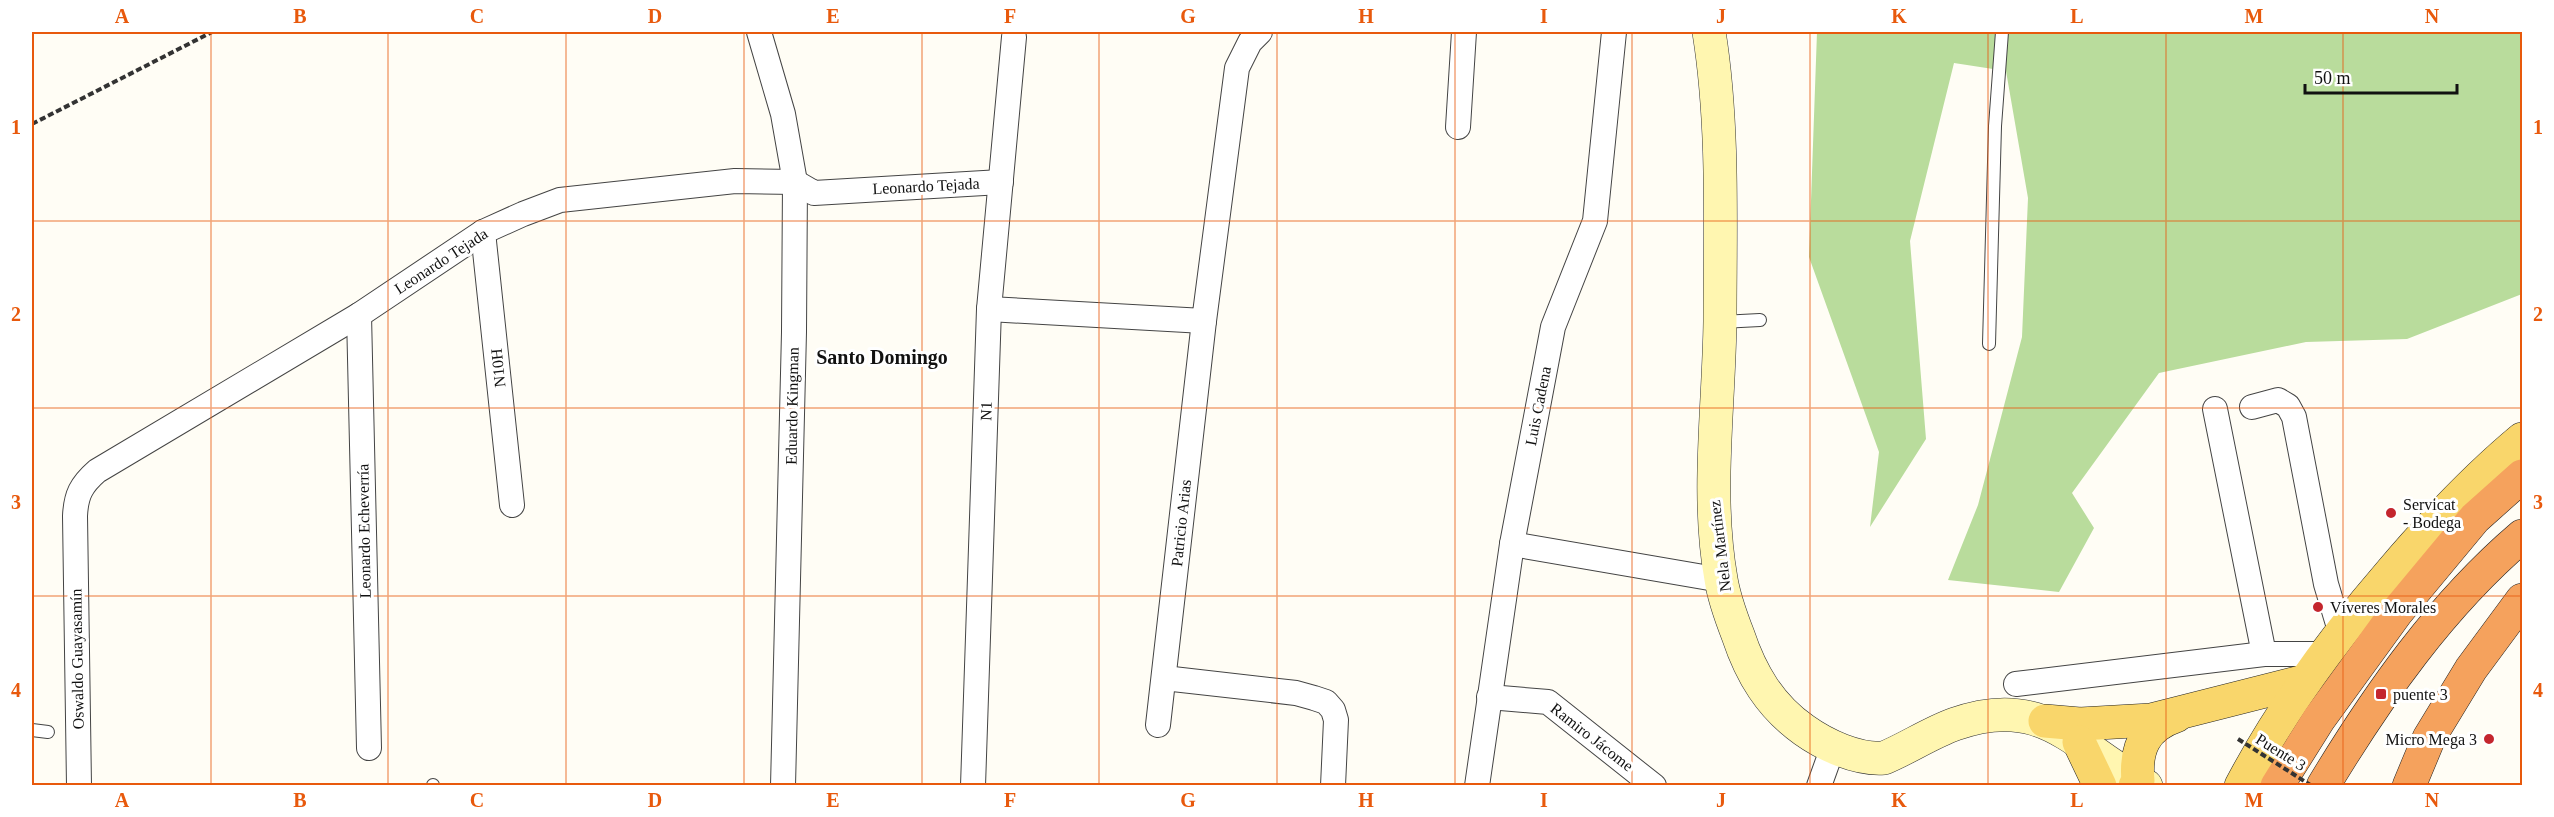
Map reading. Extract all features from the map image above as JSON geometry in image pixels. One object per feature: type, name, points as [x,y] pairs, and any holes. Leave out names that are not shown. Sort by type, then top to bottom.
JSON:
[{"type":"highway","points":[[2277,786],[2319,718],[2396,613],[2475,519],[2523,476]]},
{"type":"highway","points":[[2323,786],[2381,694],[2447,612],[2505,551],[2523,536]]},
{"type":"highway","points":[[2409,786],[2429,738],[2471,669],[2523,600]]},
{"type":"main road","name":"Nela Martínez","points":[[1709,32],[1719,108],[1719,322],[1713,505],[1721,580],[1745,657],[1764,691],[1793,722],[1833,747],[1874,759],[1884,758],[1953,725],[2003,714],[2019,714],[2045,721],[2140,784]]},
{"type":"main road","points":[[2241,786],[2262,746],[2305,681],[2333,644],[2434,522],[2501,457],[2523,439]]},
{"type":"main road","points":[[2045,721],[2080,724],[2151,720],[2305,681]]},
{"type":"main road","points":[[2140,784],[2137,764],[2139,749],[2143,741],[2165,720],[2186,712]]},
{"type":"main road","points":[[2079,742],[2100,786]]},
{"type":"street","name":"Eduardo Kingman","points":[[759,32],[783,114],[795,182],[794,332],[783,786]]},
{"type":"street","name":"Patricio Arias","points":[[1158,725],[1204,321],[1237,68],[1250,42],[1260,32]]},
{"type":"street","points":[[1458,127],[1464,32]]},
{"type":"street","name":"Luis Cadena","points":[[1477,786],[1512,544],[1553,327],[1595,221],[1614,32]]},
{"type":"street","name":"N1","points":[[973,786],[989,309],[1014,37]]},
{"type":"street","name":"Leonardo Tejada","points":[[75,532],[76,499],[82,484],[97,471],[359,315],[483,232],[560,200],[735,182],[795,182],[814,193],[1001,182]]},
{"type":"street","name":"N10H","points":[[483,232],[512,504]]},
{"type":"street","points":[[989,309],[1204,321]]},
{"type":"street","name":"Leonardo Echeverría","points":[[359,315],[369,748]]},
{"type":"street","points":[[2016,684],[2333,644],[2326,584],[2294,417],[2288,406],[2278,400],[2252,407]]},
{"type":"street","points":[[2215,410],[2264,654]]},
{"type":"street","name":"Oswaldo Guayasamín","points":[[75,532],[80,786]]},
{"type":"street","points":[[1512,544],[1721,580]]},
{"type":"street","points":[[1164,678],[1296,693],[1326,702],[1333,710],[1336,720],[1333,786]]},
{"type":"street","name":"Ramiro Jácome","points":[[1489,697],[1548,702],[1654,786]]},
{"type":"street","points":[[1819,786],[1833,747]]},
{"type":"lane","points":[[1989,344],[1995,126],[2002,32]]},
{"type":"lane","points":[[1719,322],[1760,320]]},
{"type":"lane","points":[[32,730],[48,732]]},
{"type":"path","points":[[32,124],[213,32]]},
{"type":"path","name":"Puente 3","points":[[2238,739],[2312,786]]},
{"type":"green space","points":[[1817,32],[2522,32],[2522,294],[2407,339],[2306,342],[2159,373],[2072,493],[2094,528],[2059,592],[1948,580],[1978,505],[2022,337],[2028,198],[2006,71],[1954,63],[1910,241],[1926,439],[1870,527],[1879,452],[1809,257]]},
{"type":"place","name":"Servicat - Bodega","points":[[2391,513]]},
{"type":"place","name":"Víveres Morales","points":[[2318,607]]},
{"type":"place","name":"puente 3","points":[[2381,694]]},
{"type":"place","name":"Micro Mega 3","points":[[2489,739]]},
{"type":"district","name":"Santo Domingo","points":[[882,357]]}]
